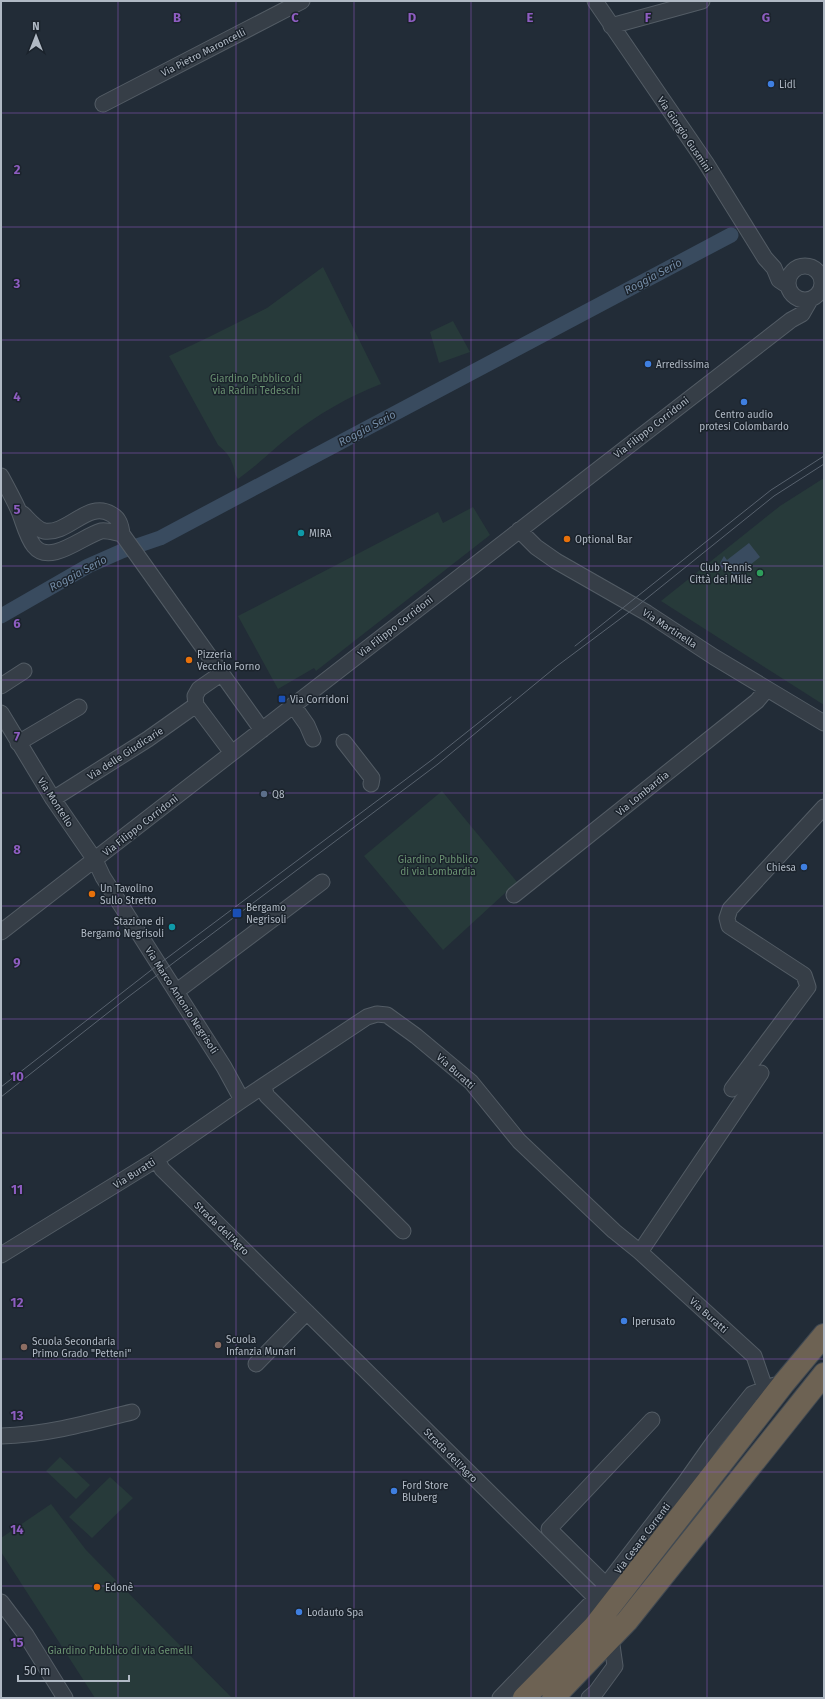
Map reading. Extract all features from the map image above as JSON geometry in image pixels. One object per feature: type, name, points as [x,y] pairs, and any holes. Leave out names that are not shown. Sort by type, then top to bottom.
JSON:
[{"type":"highway","name":"Via Cesare Correnti","points":[[524,1698],[594,1628],[774,1386],[824,1335]]},
{"type":"highway","points":[[553,1698],[627,1621],[824,1374]]},
{"type":"street","name":"Via Pietro Maroncelli","points":[[103,104],[302,1]]},
{"type":"street","name":"Via Giorgio Gusmini","points":[[595,1],[706,163],[765,258],[774,268],[779,280],[790,291]]},
{"type":"street","points":[[611,26],[702,1]]},
{"type":"street","points":[[774,268],[787,266],[809,266],[821,272],[822,283],[818,295],[804,301],[790,291]]},
{"type":"street","points":[[790,320],[790,275],[798,267]]},
{"type":"street","name":"Via Filippo Corridoni","points":[[1,932],[790,320],[802,314],[818,295]]},
{"type":"street","points":[[1,476],[18,509],[34,546],[48,553],[56,552],[100,532],[106,531],[126,539]]},
{"type":"street","points":[[18,509],[38,529],[49,531],[58,529],[94,511],[109,512],[118,520],[126,539],[144,566],[262,730]]},
{"type":"street","name":"Via Martinella","points":[[519,530],[536,547],[556,561],[642,610],[714,657],[824,723]]},
{"type":"street","points":[[1,686],[24,671]]},
{"type":"street","points":[[222,673],[199,689],[195,696],[196,705],[232,753]]},
{"type":"street","name":"Via Lombardia","points":[[514,895],[757,701],[767,688]]},
{"type":"street","name":"Via delle Giudicarie","points":[[53,799],[148,739],[196,705]]},
{"type":"street","points":[[293,706],[307,725],[313,739]]},
{"type":"street","points":[[18,743],[79,707]]},
{"type":"street","name":"Via Montello","points":[[1,713],[53,799],[95,860]]},
{"type":"street","points":[[344,742],[372,778],[371,784]]},
{"type":"street","points":[[732,1090],[808,987],[804,975],[729,926],[727,918],[730,909],[824,806]]},
{"type":"street","name":"Via Marco Antonio Negrisoli","points":[[95,860],[103,877],[177,991],[224,1067],[242,1100]]},
{"type":"street","points":[[177,991],[322,882]]},
{"type":"street","name":"Via Buratti","points":[[1,1255],[157,1159],[242,1100],[367,1017],[377,1014],[387,1015],[416,1036],[471,1082],[519,1141],[614,1231],[640,1252],[754,1356],[774,1386]]},
{"type":"street","points":[[640,1252],[761,1073]]},
{"type":"street","points":[[263,1086],[267,1096],[403,1231]]},
{"type":"street","name":"Strada dell'Agro","points":[[157,1159],[162,1169],[596,1598]]},
{"type":"street","points":[[256,1364],[307,1312]]},
{"type":"street","name":"Via Cesare Correnti","points":[[500,1698],[596,1598],[723,1429],[752,1394],[774,1386]]},
{"type":"street","points":[[1,1436],[16,1436],[64,1428],[132,1412]]},
{"type":"street","points":[[606,1585],[549,1529],[652,1420]]},
{"type":"street","points":[[1,1602],[26,1635],[65,1698]]},
{"type":"street","points":[[1,1615],[15,1621]]},
{"type":"street","points":[[590,1698],[615,1666],[611,1638]]},
{"type":"green space","name":"Giardino Pubblico di via Radini Tedeschi","points":[[323,267],[381,384],[345,400],[311,420],[238,479],[230,458],[218,445],[169,356],[267,308]]},
{"type":"green space","points":[[453,321],[470,352],[439,363],[430,332]]},
{"type":"green space","name":"Club Tennis Città dei Mille","points":[[824,478],[824,705],[661,601],[780,506]]},
{"type":"green space","points":[[473,507],[490,535],[316,671],[314,668],[278,689],[238,616],[438,512],[443,523]]},
{"type":"green space","name":"Giardino Pubblico di via Lombardia","points":[[442,791],[517,882],[443,950],[364,856]]},
{"type":"green space","points":[[60,1457],[90,1485],[76,1499],[46,1471]]},
{"type":"green space","points":[[110,1477],[133,1498],[92,1538],[69,1517]]},
{"type":"green space","name":"Giardino Pubblico di via Gemelli","points":[[51,1504],[86,1550],[232,1698],[95,1698],[1,1552],[1,1538]]},
{"type":"water","points":[[749,543],[760,557],[735,577],[727,567],[722,570],[720,563],[724,556],[727,560]]},
{"type":"waterway","name":"Roggia Serio","points":[[1,616],[88,566],[122,551],[160,538],[731,235]]},
{"type":"tram line","points":[[575,646],[771,490],[824,456]]},
{"type":"tram line","points":[[1,1097],[128,997],[438,764],[557,666],[636,607],[774,496],[824,464]]},
{"type":"tram line","points":[[1,1087],[159,964],[433,759],[511,697]]},
{"type":"place","name":"Lidl","points":[[771,84]]},
{"type":"place","name":"Arredissima","points":[[648,364]]},
{"type":"place","name":"Centro audio protesi Colombardo","points":[[744,402]]},
{"type":"place","name":"MIRA","points":[[301,533]]},
{"type":"place","name":"Optional Bar","points":[[567,539]]},
{"type":"place","name":"Club Tennis Città dei Mille","points":[[760,573]]},
{"type":"place","name":"Pizzeria Vecchio Forno","points":[[189,660]]},
{"type":"place","name":"Via Corridoni","points":[[282,699]]},
{"type":"place","name":"Q8","points":[[264,794]]},
{"type":"place","name":"Chiesa","points":[[804,867]]},
{"type":"place","name":"Un Tavolino Sullo Stretto","points":[[92,894]]},
{"type":"place","name":"Bergamo Negrisoli","points":[[237,913]]},
{"type":"place","name":"Stazione di Bergamo Negrisoli","points":[[172,927]]},
{"type":"place","name":"Iperusato","points":[[624,1321]]},
{"type":"place","name":"Scuola Infanzia Munari","points":[[218,1345]]},
{"type":"place","name":"Scuola Secondaria Primo Grado \"Petteni\"","points":[[24,1347]]},
{"type":"place","name":"Ford Store Bluberg","points":[[394,1491]]},
{"type":"place","name":"Edonè","points":[[97,1587]]},
{"type":"place","name":"Lodauto Spa","points":[[299,1612]]}]
